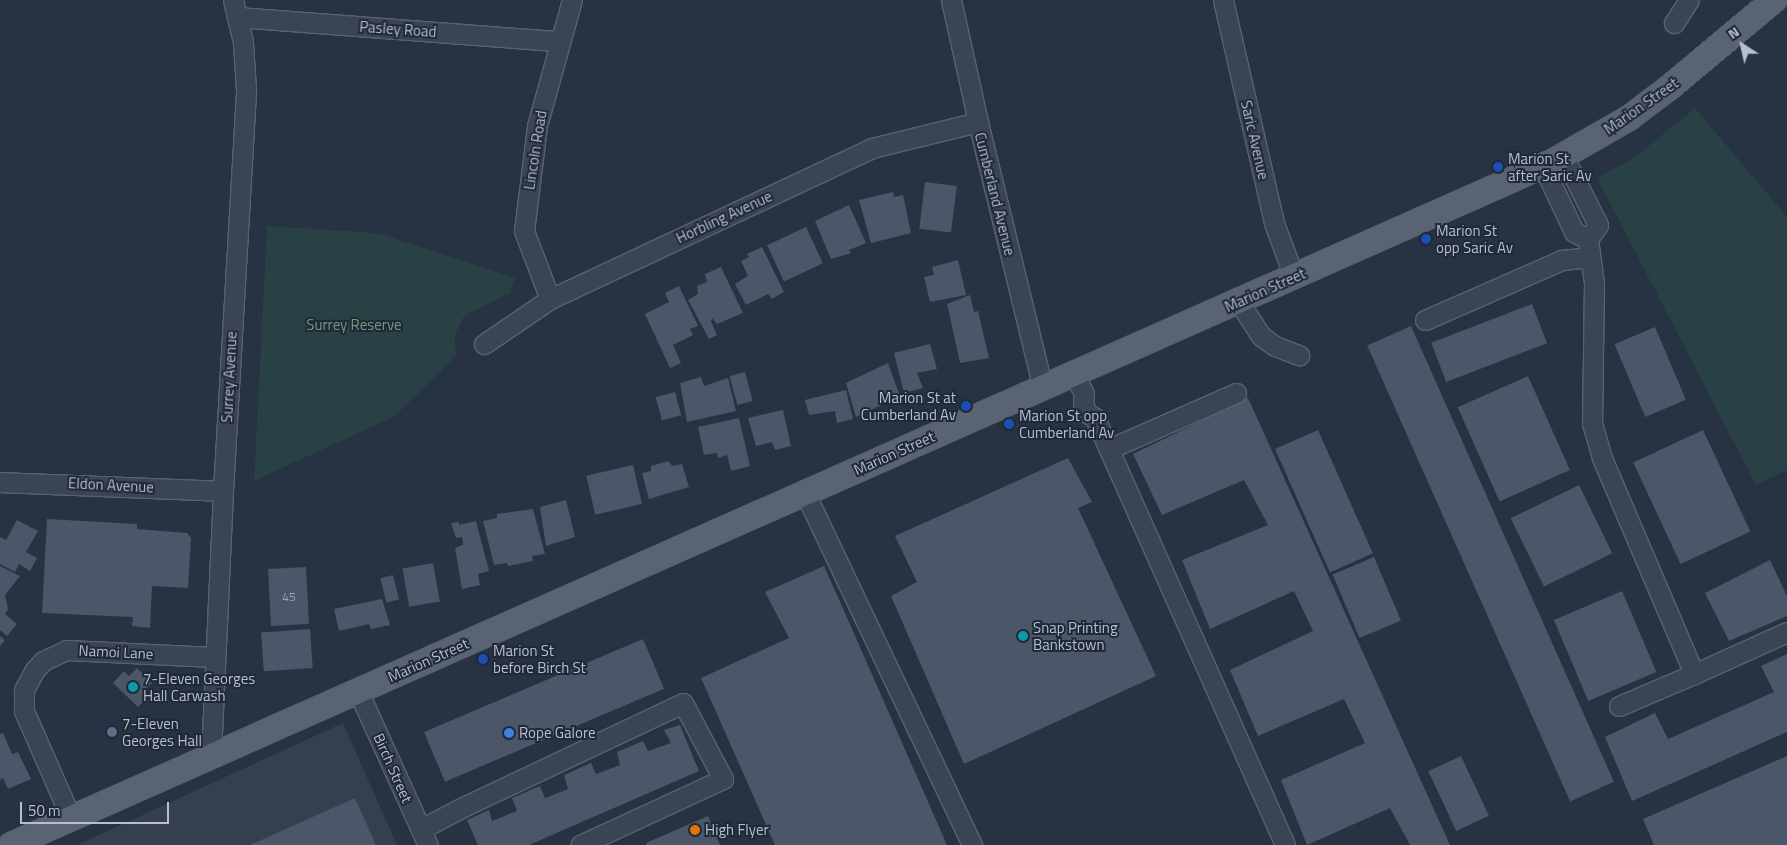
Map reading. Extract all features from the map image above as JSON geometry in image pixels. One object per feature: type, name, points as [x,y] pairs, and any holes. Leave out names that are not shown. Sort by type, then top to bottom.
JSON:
[{"type":"main road","name":"Marion Street","points":[[11,845],[1043,388],[1079,384],[1239,302],[1564,156],[1636,112],[1774,0]]},
{"type":"street","name":"Lincoln Road","points":[[550,299],[524,231],[537,126],[559,41],[572,0]]},
{"type":"street","name":"Cumberland Avenue","points":[[950,0],[1043,388]]},
{"type":"street","name":"Saric Avenue","points":[[1223,0],[1274,223],[1294,277]]},
{"type":"street","points":[[1674,23],[1689,0]]},
{"type":"street","name":"Pasley Road","points":[[235,8],[559,41]]},
{"type":"street","name":"Surrey Avenue","points":[[211,756],[214,657],[246,90],[243,42],[235,8]]},
{"type":"street","name":"Horbling Avenue","points":[[484,344],[550,299],[872,148],[978,122]]},
{"type":"street","points":[[1564,156],[1598,225],[1589,248],[1594,283],[1592,423],[1602,458],[1694,674]]},
{"type":"street","points":[[1543,166],[1574,232],[1589,248]]},
{"type":"street","points":[[1425,320],[1589,248]]},
{"type":"street","points":[[1239,302],[1261,336],[1275,346],[1299,355]]},
{"type":"street","points":[[1079,384],[1087,413],[1095,418],[1285,845]]},
{"type":"street","points":[[1109,449],[1236,393]]},
{"type":"street","name":"Eldon Avenue","points":[[0,482],[223,491]]},
{"type":"street","points":[[805,493],[972,845]]},
{"type":"street","points":[[1619,706],[1787,632]]},
{"type":"street","name":"Namoi Lane","points":[[71,818],[24,711],[24,690],[34,671],[48,658],[67,650],[214,657]]},
{"type":"street","name":"Birch Street","points":[[358,691],[424,837]]},
{"type":"street","points":[[424,837],[462,807],[683,703],[723,780],[580,845]]},
{"type":"shaded area","points":[[343,723],[397,845],[77,845]]},
{"type":"green space","points":[[1695,108],[1787,217],[1787,470],[1756,485],[1597,178],[1634,158]]},
{"type":"green space","name":"Surrey Reserve","points":[[267,226],[377,233],[515,278],[510,293],[469,313],[462,319],[455,335],[456,356],[395,416],[254,481]]},
{"type":"building","points":[[925,182],[957,186],[951,233],[919,229]]},
{"type":"building","points":[[893,192],[894,197],[903,195],[911,233],[871,243],[859,200]]},
{"type":"building","points":[[849,205],[866,243],[849,250],[851,253],[831,259],[815,221]]},
{"type":"building","points":[[806,227],[823,263],[784,281],[767,245]]},
{"type":"building","points":[[762,247],[784,292],[772,299],[768,294],[746,305],[735,284],[748,276],[741,261],[749,257],[747,254]]},
{"type":"building","points":[[958,260],[966,295],[930,302],[924,277],[934,275],[932,267]]},
{"type":"building","points":[[721,267],[743,313],[717,324],[712,318],[711,321],[717,335],[709,339],[688,300],[698,294],[697,286],[707,282],[705,274]]},
{"type":"building","points":[[679,286],[698,326],[690,329],[693,335],[673,345],[681,363],[670,368],[645,314],[669,302],[665,293]]},
{"type":"building","points":[[970,295],[974,312],[978,311],[989,358],[960,363],[947,304]]},
{"type":"building","points":[[1532,304],[1547,343],[1446,382],[1431,343]]},
{"type":"building","points":[[1411,326],[1614,782],[1570,801],[1367,346]]},
{"type":"building","points":[[1655,327],[1686,400],[1645,417],[1614,344]]},
{"type":"building","points":[[930,344],[937,369],[917,373],[923,388],[904,393],[894,353]]},
{"type":"building","points":[[888,363],[900,396],[856,417],[846,383]]},
{"type":"building","points":[[745,372],[753,401],[737,405],[730,376]]},
{"type":"building","points":[[1528,376],[1570,470],[1500,501],[1458,407]]},
{"type":"building","points":[[701,377],[704,386],[728,378],[736,411],[687,422],[680,383]]},
{"type":"building","points":[[846,390],[853,419],[837,423],[835,411],[809,415],[805,400]]},
{"type":"building","points":[[675,392],[681,415],[662,420],[656,397]]},
{"type":"building","points":[[1248,398],[1450,845],[1410,845],[1390,808],[1307,845],[1281,780],[1365,743],[1344,699],[1258,736],[1230,670],[1313,631],[1294,591],[1210,629],[1182,560],[1268,525],[1244,480],[1162,515],[1133,454]]},
{"type":"building","points":[[783,410],[791,446],[775,450],[772,442],[756,446],[748,418]]},
{"type":"building","points":[[739,418],[750,466],[731,471],[727,455],[718,458],[717,453],[704,455],[698,427]]},
{"type":"building","points":[[1318,430],[1373,553],[1330,572],[1275,449]]},
{"type":"building","points":[[1703,430],[1750,532],[1681,564],[1633,463]]},
{"type":"building","name":"Snap Printing Bankstown","points":[[1068,458],[1092,502],[1078,508],[1156,676],[964,764],[891,596],[917,582],[895,536]]},
{"type":"building","points":[[669,461],[672,466],[682,464],[689,487],[649,499],[642,473],[651,471],[651,466]]},
{"type":"building","points":[[633,465],[642,504],[595,515],[586,476]]},
{"type":"building","points":[[1579,485],[1612,553],[1544,587],[1511,518]]},
{"type":"building","points":[[566,500],[575,537],[546,546],[540,507]]},
{"type":"building","points":[[533,509],[545,554],[532,556],[533,561],[508,566],[507,563],[494,565],[483,521],[497,518],[497,514]]},
{"type":"building","points":[[47,519],[137,524],[137,529],[187,533],[191,538],[188,588],[152,586],[150,628],[132,626],[133,617],[42,613]]},
{"type":"building","points":[[17,520],[38,531],[26,552],[37,558],[30,571],[19,564],[15,572],[0,564],[0,537],[6,540]]},
{"type":"building","points":[[476,521],[489,571],[478,574],[480,585],[462,589],[455,548],[463,545],[462,537],[456,538],[451,523],[459,522],[459,525]]},
{"type":"building","points":[[1374,557],[1401,621],[1360,638],[1333,575]]},
{"type":"building","points":[[1770,560],[1787,596],[1787,616],[1729,641],[1705,593]]},
{"type":"building","points":[[433,563],[440,601],[409,607],[402,568]]},
{"type":"building","points":[[0,566],[20,576],[5,595],[8,609],[5,614],[17,624],[7,636],[0,630]]},
{"type":"building","points":[[824,566],[947,845],[775,845],[701,678],[789,638],[765,592]]},
{"type":"building","points":[[306,567],[309,624],[271,626],[268,569]]},
{"type":"building","points":[[393,575],[399,599],[386,602],[380,578]]},
{"type":"building","points":[[1622,591],[1656,672],[1588,701],[1554,620]]},
{"type":"building","points":[[382,599],[390,625],[371,629],[369,624],[339,631],[334,609]]},
{"type":"building","points":[[310,629],[313,668],[264,671],[261,632]]},
{"type":"building","points":[[0,636],[5,640],[0,646]]},
{"type":"building","points":[[643,639],[664,689],[445,782],[424,732]]},
{"type":"building","points":[[1787,654],[1787,732],[1632,801],[1605,737],[1655,713],[1668,739],[1774,692],[1761,666]]},
{"type":"building","name":"7-Eleven Georges Hall Carwash","points":[[137,668],[152,683],[144,691],[149,696],[138,707],[113,683],[124,671],[129,676]]},
{"type":"building","points":[[680,725],[699,771],[529,845],[478,845],[467,820],[489,810],[492,821],[517,811],[512,798],[540,786],[545,798],[568,789],[564,775],[591,763],[596,774],[620,765],[617,752],[643,741],[648,751],[671,743],[664,730]]},
{"type":"building","points":[[3,733],[12,754],[18,752],[31,779],[8,789],[3,778],[0,780],[0,734]]},
{"type":"building","points":[[1461,756],[1489,816],[1456,831],[1428,771]]},
{"type":"building","points":[[1787,756],[1787,845],[1654,845],[1643,819]]},
{"type":"building","points":[[355,798],[376,845],[250,845]]},
{"type":"building","name":"High Flyer","points":[[708,816],[720,845],[647,845],[646,843]]},
{"type":"place","name":"Marion St after Saric Av","points":[[1498,167]]},
{"type":"place","name":"Marion St opp Saric Av","points":[[1426,239]]},
{"type":"place","name":"Marion St at Cumberland Av","points":[[966,406]]},
{"type":"place","name":"Marion St opp Cumberland Av","points":[[1009,424]]},
{"type":"place","name":"Snap Printing Bankstown","points":[[1023,636]]},
{"type":"place","name":"Marion St before Birch St","points":[[483,659]]},
{"type":"place","name":"7-Eleven Georges Hall Carwash","points":[[133,687]]},
{"type":"place","name":"7-Eleven Georges Hall","points":[[112,732]]},
{"type":"place","name":"Rope Galore","points":[[509,733]]},
{"type":"place","name":"High Flyer","points":[[695,830]]}]
